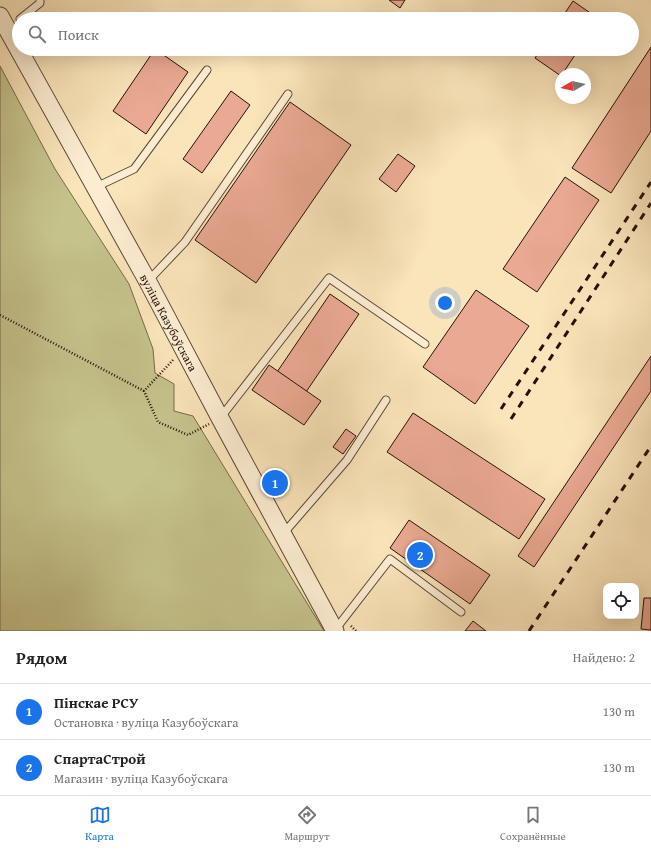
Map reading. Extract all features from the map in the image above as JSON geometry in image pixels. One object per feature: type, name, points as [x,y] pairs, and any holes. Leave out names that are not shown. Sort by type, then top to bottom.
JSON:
[{"type":"street","name":"вуліца Казубоўскага","points":[[30,56],[95,187],[148,282],[335,631]]},
{"type":"lane","points":[[26,12],[40,3],[40,0]]},
{"type":"lane","points":[[95,187],[134,169],[206,70]]},
{"type":"lane","points":[[148,282],[185,242],[288,94]]},
{"type":"lane","points":[[220,418],[328,278],[425,344]]},
{"type":"lane","points":[[283,535],[347,460],[386,400]]},
{"type":"lane","points":[[335,631],[390,560],[461,612]]},
{"type":"path","points":[[0,315],[144,391],[158,422],[188,435],[220,418]]},
{"type":"path","points":[[144,391],[184,350]]},
{"type":"shaded area","points":[[0,66],[55,169],[129,284],[153,349],[155,373],[174,384],[174,411],[193,416],[324,631],[0,631]]},
{"type":"building","points":[[389,0],[405,0],[400,8]]},
{"type":"building","points":[[573,1],[589,12],[566,12]]},
{"type":"building","points":[[651,47],[651,131],[611,193],[572,168]]},
{"type":"building","points":[[150,56],[165,56],[188,72],[146,134],[113,111]]},
{"type":"building","points":[[536,56],[574,56],[566,68],[555,68],[555,72],[535,58]]},
{"type":"building","points":[[231,91],[250,105],[202,173],[183,159]]},
{"type":"building","points":[[290,102],[351,145],[256,283],[195,240]]},
{"type":"building","points":[[398,154],[415,166],[396,192],[379,179]]},
{"type":"building","points":[[565,177],[599,200],[537,292],[503,269]]},
{"type":"building","points":[[476,290],[529,326],[475,404],[423,367]]},
{"type":"building","points":[[330,294],[359,314],[306,392],[277,372]]},
{"type":"building","points":[[651,356],[651,391],[534,567],[518,556]]},
{"type":"building","points":[[269,365],[321,401],[304,425],[252,390]]},
{"type":"building","points":[[413,413],[545,499],[519,539],[387,452]]},
{"type":"building","points":[[346,429],[356,436],[343,454],[333,447]]},
{"type":"building","points":[[409,520],[490,575],[470,604],[390,548]]},
{"type":"building","points":[[644,598],[651,598],[651,630],[641,629]]},
{"type":"building","points":[[473,621],[486,631],[465,631]]},
{"type":"railway","points":[[501,409],[651,182]]},
{"type":"railway","points":[[511,419],[651,203]]},
{"type":"railway","points":[[529,631],[651,446]]},
{"type":"place","name":"Пінскае РСУ","points":[[275,483]]},
{"type":"place","name":"СпартаСтрой","points":[[420,555]]}]
